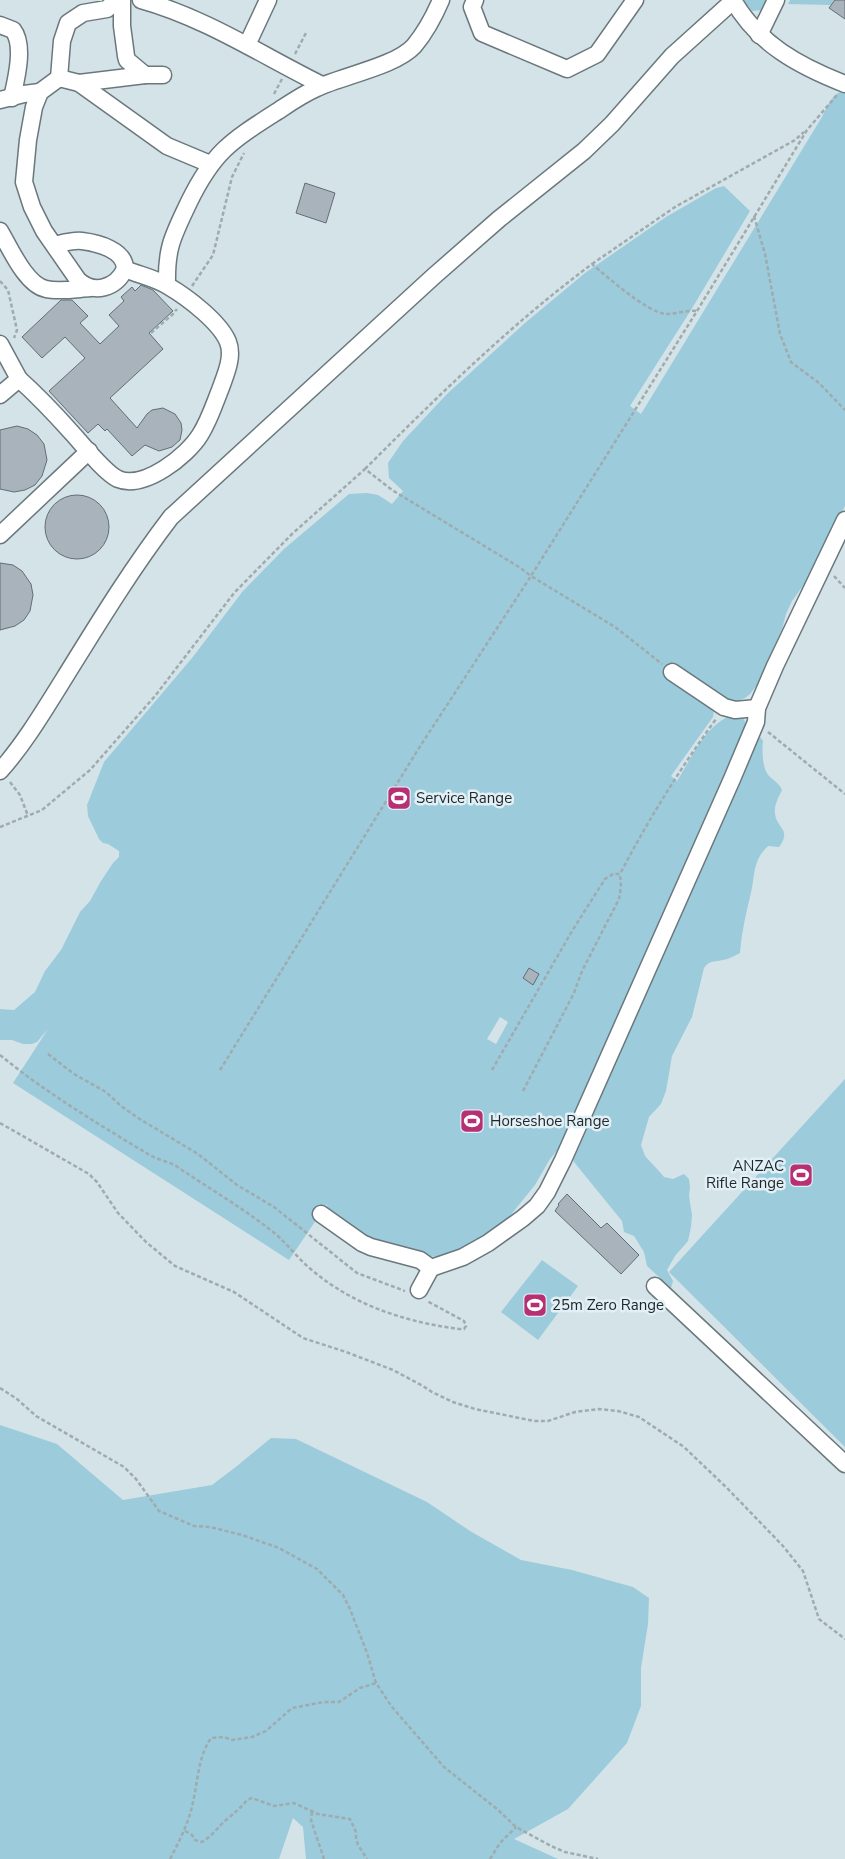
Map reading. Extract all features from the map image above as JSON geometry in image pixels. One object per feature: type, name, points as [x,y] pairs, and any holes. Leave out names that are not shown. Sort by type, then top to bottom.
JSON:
[{"type":"lane","points":[[6,99],[40,92],[59,78],[62,41],[68,23],[83,14],[107,9],[116,0]]},
{"type":"lane","points":[[122,0],[122,26],[126,56],[128,60],[146,75]]},
{"type":"lane","points":[[141,0],[184,15],[247,45],[322,85]]},
{"type":"lane","points":[[247,45],[268,0]]},
{"type":"lane","points":[[167,285],[169,245],[210,164],[227,145],[322,85],[389,61],[408,51],[415,44],[441,0]]},
{"type":"lane","points":[[475,0],[472,7],[482,33],[567,69],[597,54],[635,0]]},
{"type":"lane","points":[[758,35],[776,0]]},
{"type":"lane","points":[[2,774],[144,552],[171,517],[434,276],[499,219],[584,151],[612,124],[672,56],[733,1],[758,35],[842,89]]},
{"type":"lane","points":[[0,25],[13,30],[17,39],[18,66],[6,99]]},
{"type":"lane","points":[[59,78],[79,83],[146,75],[163,75]]},
{"type":"lane","points":[[79,83],[167,146],[210,164]]},
{"type":"lane","points":[[40,92],[30,129],[25,185],[44,231],[78,280],[90,288]]},
{"type":"lane","points":[[0,231],[28,278],[38,286],[50,290],[107,288],[118,280],[125,269],[124,261],[120,255],[103,247],[79,241],[55,245]]},
{"type":"lane","points":[[2,352],[19,379],[46,404],[114,476],[124,480],[137,481],[151,476],[171,464],[199,437],[208,421],[228,365],[230,351],[227,339],[211,318],[167,285],[125,269]]},
{"type":"lane","points":[[0,395],[19,379]]},
{"type":"lane","points":[[0,536],[89,451]]},
{"type":"lane","points":[[419,1290],[431,1268],[463,1257],[488,1243],[537,1206],[551,1186],[732,779],[775,666],[845,520]]},
{"type":"lane","points":[[672,672],[724,707],[756,715]]},
{"type":"lane","points":[[321,1214],[362,1243],[420,1260],[431,1268]]},
{"type":"lane","points":[[655,1286],[845,1464]]},
{"type":"path","points":[[272,99],[307,31]]},
{"type":"path","points":[[220,1070],[419,748],[531,576],[697,311],[809,128],[842,89]]},
{"type":"path","points":[[0,827],[42,810],[90,770],[155,696],[234,593],[292,534],[365,469],[512,329],[592,264],[675,207],[795,140],[809,128]]},
{"type":"path","points":[[151,333],[173,314],[213,255],[232,177],[248,146]]},
{"type":"path","points":[[754,216],[765,254],[780,334],[791,362],[820,383],[845,410]]},
{"type":"path","points":[[592,264],[617,286],[642,303],[664,314],[697,311]]},
{"type":"path","points":[[0,281],[8,290],[16,330],[12,344],[2,352]]},
{"type":"path","points":[[365,469],[392,490],[615,627],[672,672]]},
{"type":"path","points":[[523,1091],[574,993],[582,971],[619,899],[621,887],[620,874],[635,845],[678,771],[724,707]]},
{"type":"path","points":[[756,715],[845,794]]},
{"type":"path","points":[[2,774],[20,795],[28,816]]},
{"type":"path","points":[[492,1070],[572,931],[605,879],[613,874],[620,874]]},
{"type":"path","points":[[0,1055],[26,1076],[150,1156],[177,1167],[252,1216],[287,1244],[315,1273],[354,1299],[371,1307],[415,1321],[445,1327],[464,1328],[466,1326],[464,1321],[429,1303],[419,1290],[401,1290],[357,1273],[274,1207],[237,1185],[208,1164],[198,1154],[138,1118],[106,1092],[74,1074],[48,1054]]},
{"type":"path","points":[[0,1123],[89,1174],[97,1182],[118,1213],[146,1242],[175,1266],[234,1292],[303,1338],[393,1370],[432,1392],[475,1410],[534,1421],[548,1421],[575,1412],[599,1409],[618,1411],[639,1417],[684,1447],[727,1488],[782,1546],[803,1571],[819,1619],[845,1638]]},
{"type":"path","points":[[0,1388],[17,1399],[36,1416],[124,1467],[136,1479],[159,1511],[194,1526],[210,1527],[242,1535],[279,1548],[317,1570],[343,1595],[367,1653],[376,1683],[392,1707],[444,1767],[497,1809],[516,1827],[558,1849],[598,1859]]},
{"type":"path","points":[[170,1859],[185,1831],[193,1802],[201,1758],[211,1738],[224,1737],[232,1740],[252,1737],[266,1731],[292,1708],[324,1702],[339,1702],[360,1688],[376,1683]]},
{"type":"path","points":[[185,1831],[192,1834],[195,1840],[202,1842],[242,1808],[247,1800],[252,1798],[264,1804],[274,1806],[294,1803],[312,1812],[350,1819],[356,1832],[358,1845],[367,1859]]},
{"type":"path","points":[[312,1812],[311,1820],[324,1859]]},
{"type":"path","points":[[490,1859],[500,1843],[516,1827]]},
{"type":"shaded area","points":[[743,0],[770,0],[763,10],[752,11]]},
{"type":"shaded area","points":[[790,0],[835,0],[831,5],[788,4]]},
{"type":"shaded area","points":[[845,91],[845,506],[805,583],[792,601],[782,629],[757,685],[745,698],[714,710],[713,717],[671,776],[677,781],[700,743],[723,719],[733,715],[744,719],[746,726],[566,1140],[550,1159],[535,1185],[505,1222],[480,1243],[440,1257],[425,1256],[367,1241],[328,1213],[327,1204],[289,1260],[13,1083],[48,1029],[37,1042],[32,1044],[0,1040],[0,1009],[14,1010],[35,992],[45,971],[61,950],[80,912],[90,901],[101,881],[119,857],[119,851],[99,839],[88,816],[87,805],[104,762],[192,658],[243,591],[284,549],[349,494],[367,493],[378,495],[392,504],[403,491],[389,478],[388,463],[403,441],[447,394],[525,323],[585,273],[666,217],[716,188],[724,186],[750,211],[691,310],[630,406],[641,414],[831,100]],"holes":[[[500,1017],[508,1022],[496,1044],[487,1039]]]},
{"type":"shaded area","points":[[758,734],[763,741],[765,769],[782,790],[776,805],[775,814],[783,829],[783,841],[779,847],[768,846],[758,861],[745,919],[740,953],[727,959],[710,962],[704,968],[692,1017],[672,1056],[666,1091],[661,1104],[649,1117],[641,1145],[645,1156],[664,1177],[673,1179],[684,1174],[689,1179],[691,1227],[688,1241],[675,1256],[667,1270],[673,1281],[671,1288],[647,1266],[644,1252],[634,1236],[624,1232],[622,1221],[574,1162],[572,1157]]},
{"type":"shaded area","name":"ANZAC Rifle Range","points":[[845,1079],[845,1447],[669,1272]]},
{"type":"shaded area","name":"25m Zero Range","points":[[542,1260],[578,1286],[538,1340],[501,1312]]},
{"type":"shaded area","points":[[0,1425],[57,1444],[123,1500],[212,1485],[271,1438],[296,1439],[427,1502],[470,1531],[521,1560],[572,1570],[633,1587],[649,1598],[648,1624],[641,1668],[641,1706],[627,1743],[568,1809],[514,1839],[558,1859],[306,1859],[303,1827],[293,1818],[279,1859],[0,1859]]},
{"type":"building","points":[[835,0],[845,0],[845,19],[829,8]]},
{"type":"building","points":[[305,183],[335,193],[326,223],[296,213]]},
{"type":"building","points":[[141,285],[153,290],[173,311],[149,333],[163,349],[110,398],[137,428],[152,410],[163,408],[175,414],[181,423],[182,430],[180,440],[172,447],[159,451],[145,445],[132,456],[107,429],[105,431],[98,424],[88,433],[49,391],[85,358],[65,337],[42,358],[22,337],[61,300],[72,300],[88,316],[80,323],[100,344],[119,326],[109,315],[124,301],[121,297],[132,287],[135,291]]},
{"type":"building","points":[[17,426],[28,429],[37,435],[44,444],[47,460],[42,476],[35,485],[25,490],[14,492],[0,489],[0,430]]},
{"type":"building","points":[[77,495],[95,501],[103,509],[109,527],[103,545],[95,553],[77,559],[59,553],[51,545],[45,527],[51,509],[59,501]]},
{"type":"building","points":[[0,563],[13,565],[22,571],[31,584],[33,595],[30,611],[24,620],[15,626],[0,630]]},
{"type":"building","points":[[529,968],[539,974],[533,985],[523,978]]},
{"type":"building","points":[[567,1194],[601,1228],[607,1223],[639,1255],[621,1274],[555,1211],[558,1204]]},
{"type":"place","name":"Service Range","points":[[399,798]]},
{"type":"place","name":"Horseshoe Range","points":[[472,1121]]},
{"type":"place","name":"ANZAC Rifle Range","points":[[801,1175]]},
{"type":"place","name":"25m Zero Range","points":[[535,1305]]}]
